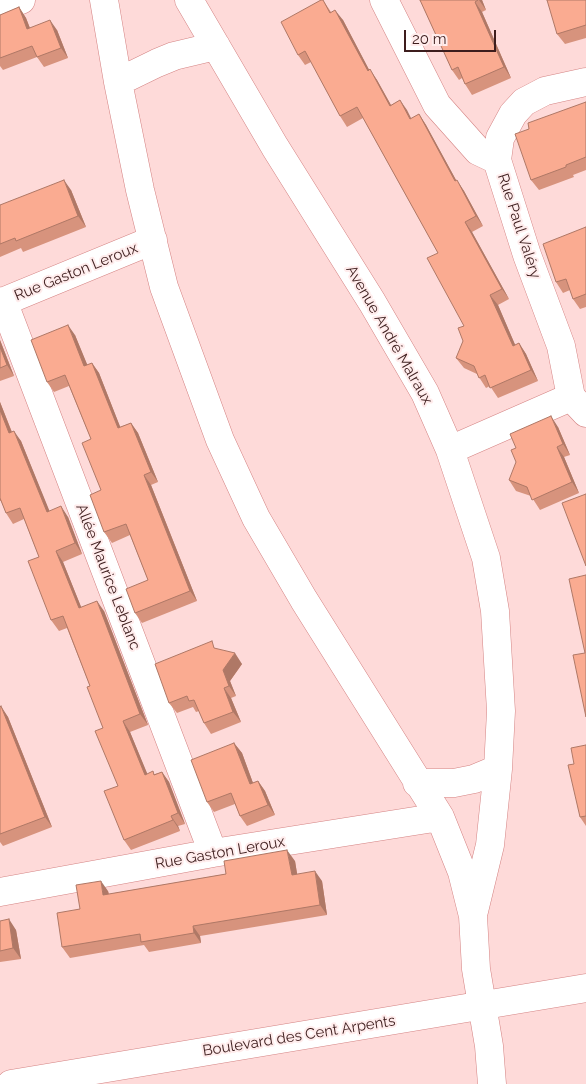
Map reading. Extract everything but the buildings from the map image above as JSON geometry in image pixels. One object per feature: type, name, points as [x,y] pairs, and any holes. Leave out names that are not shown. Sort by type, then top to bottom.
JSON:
[{"type":"street","points":[[0,8],[21,0]]},
{"type":"street","name":"Avenue André Malraux","points":[[104,0],[118,82],[140,190],[164,287],[220,440],[256,518],[304,600],[440,817],[462,872],[473,916],[476,969],[489,1046],[492,1084]]},
{"type":"street","name":"Avenue André Malraux","points":[[189,0],[275,147],[372,302],[420,385],[450,450],[486,558],[495,611],[501,711],[498,769],[490,845],[473,916]]},
{"type":"street","points":[[384,0],[437,105],[478,151],[497,160]]},
{"type":"street","points":[[118,82],[156,62],[216,46]]},
{"type":"street","name":"Rue Paul Valéry","points":[[578,405],[561,346],[527,255],[497,160],[500,138],[513,114],[524,102],[546,91],[586,82]]},
{"type":"street","name":"Rue Gaston Leroux","points":[[1,302],[153,240]]},
{"type":"street","name":"Allée Maurice Leblanc","points":[[1,302],[213,853]]},
{"type":"street","points":[[450,450],[578,405]]},
{"type":"street","points":[[417,782],[454,782],[474,779],[498,769]]},
{"type":"street","name":"Rue Gaston Leroux","points":[[0,892],[213,853],[440,817]]},
{"type":"street","name":"Boulevard des Cent Arpents","points":[[11,1084],[586,988]]}]
